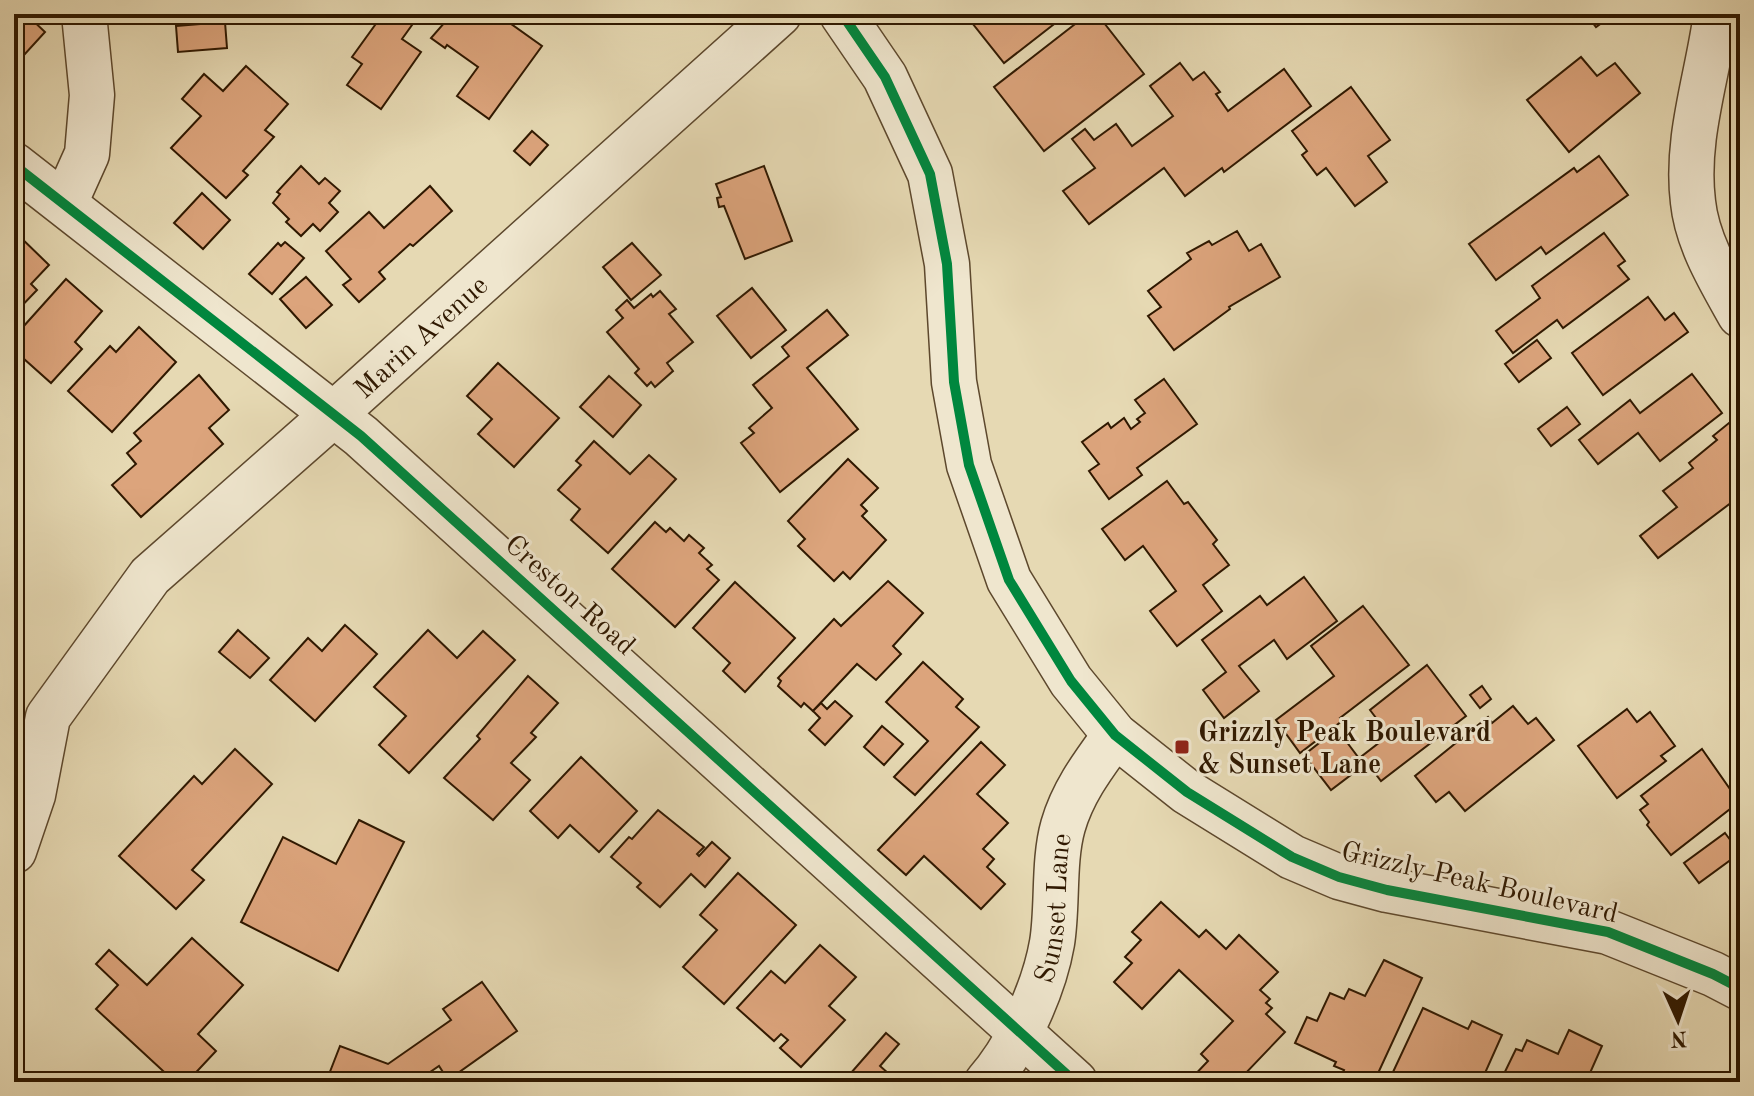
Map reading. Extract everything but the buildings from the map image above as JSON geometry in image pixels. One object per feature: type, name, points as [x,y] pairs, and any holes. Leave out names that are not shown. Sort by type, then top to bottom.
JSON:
[{"type":"street","points":[[65,203],[87,154],[92,95],[84,14]]},
{"type":"street","name":"Marin Avenue","points":[[14,851],[33,795],[48,717],[150,576],[779,14]]},
{"type":"street","name":"Grizzly Peak Boulevard","points":[[842,14],[885,77],[930,174],[947,264],[954,382],[969,465],[1009,580],[1071,681],[1115,735],[1187,792],[1292,857],[1339,877],[1387,890],[1608,932],[1740,988]]},
{"type":"street","points":[[1716,14],[1693,130],[1693,203],[1711,263],[1740,315]]},
{"type":"street","name":"Creston Road","points":[[14,165],[361,436],[1075,1082]]},
{"type":"street","name":"Sunset Lane","points":[[987,1082],[1000,1067],[1020,1032],[1043,978],[1052,943],[1062,828],[1080,783],[1115,735]]},
{"type":"cycle path","points":[[842,14],[885,77],[930,174],[947,264],[954,382],[969,465],[1009,580],[1071,681],[1115,735],[1187,792],[1292,857],[1339,877],[1387,890],[1608,932],[1740,988]]},
{"type":"cycle path","points":[[14,165],[361,436],[1075,1082]]},
{"type":"place","name":"Grizzly Peak Boulevard & Sunset Lane","points":[[1182,747]]}]
